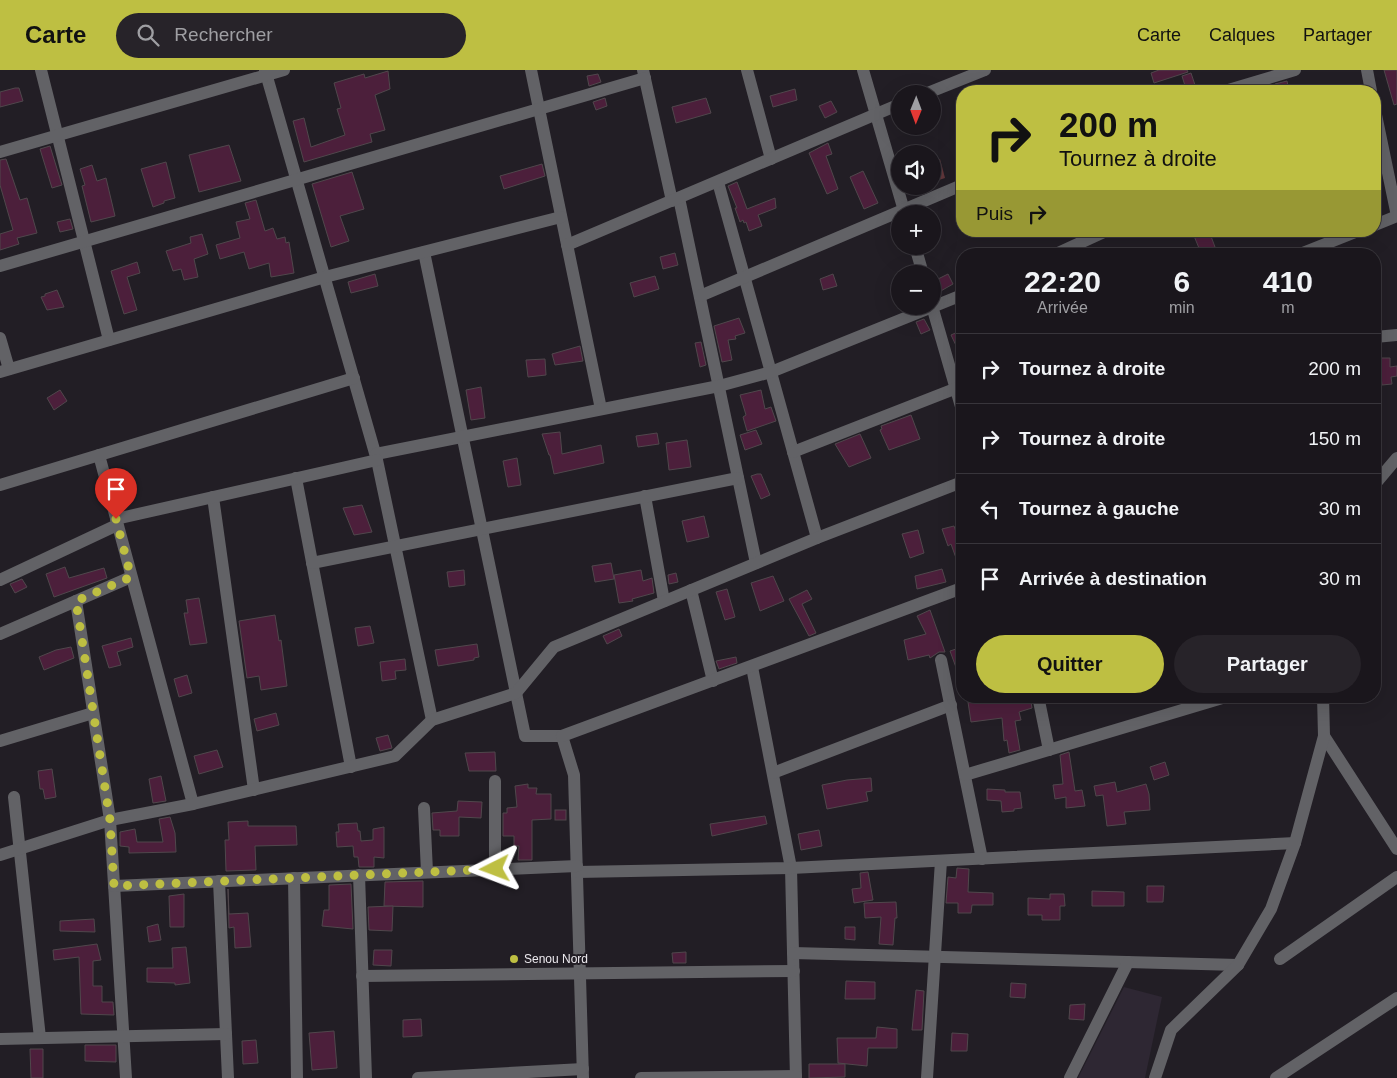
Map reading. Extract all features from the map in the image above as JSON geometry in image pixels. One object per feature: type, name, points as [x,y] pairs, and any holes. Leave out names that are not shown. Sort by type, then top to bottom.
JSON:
[{"type":"street","points":[[41,70],[109,340]]},
{"type":"street","points":[[0,152],[266,72],[284,70]]},
{"type":"street","points":[[531,70],[601,409]]},
{"type":"street","points":[[747,70],[771,159]]},
{"type":"street","points":[[863,70],[902,205]]},
{"type":"street","points":[[941,86],[965,73],[986,70]]},
{"type":"street","points":[[1367,70],[1370,85]]},
{"type":"street","points":[[1244,85],[1288,71]]},
{"type":"street","points":[[266,72],[377,457],[432,720]]},
{"type":"street","points":[[0,266],[539,108],[644,74],[700,296],[756,563]]},
{"type":"street","points":[[567,245],[891,108]]},
{"type":"street","points":[[1381,139],[1397,212],[1381,221]]},
{"type":"street","points":[[718,182],[817,538]]},
{"type":"street","points":[[919,205],[956,188]]},
{"type":"street","points":[[0,338],[4,370],[325,277],[561,217]]},
{"type":"street","points":[[700,296],[891,217]]},
{"type":"street","points":[[1069,248],[1093,237]]},
{"type":"street","points":[[1315,248],[1343,237]]},
{"type":"street","points":[[424,252],[525,736],[562,736],[956,590]]},
{"type":"street","points":[[941,304],[956,298]]},
{"type":"street","points":[[0,580],[116,522],[463,436],[719,386],[771,372],[914,315]]},
{"type":"street","points":[[934,315],[956,378]]},
{"type":"street","points":[[1381,336],[1397,335]]},
{"type":"street","points":[[0,485],[354,378]]},
{"type":"street","points":[[793,452],[956,388]]},
{"type":"street","points":[[99,455],[193,804]]},
{"type":"street","points":[[1381,477],[1397,458]]},
{"type":"street","points":[[296,478],[351,767]]},
{"type":"street","points":[[312,564],[738,478]]},
{"type":"street","points":[[0,855],[110,820],[193,804],[395,756],[432,720],[516,693],[554,647],[817,538],[956,484]]},
{"type":"street","points":[[646,496],[664,601]]},
{"type":"street","points":[[213,497],[254,790]]},
{"type":"street","points":[[0,634],[131,577]]},
{"type":"street","points":[[691,590],[713,681]]},
{"type":"street","points":[[76,601],[110,820],[126,1078]]},
{"type":"street","points":[[942,660],[982,859]]},
{"type":"street","points":[[641,1078],[796,1077],[791,868],[752,667]]},
{"type":"street","points":[[1039,703],[1049,750]]},
{"type":"street","points":[[965,775],[1206,703]]},
{"type":"street","points":[[1155,1078],[1171,1030],[1238,965],[1271,909],[1294,843],[1324,736],[1323,703]]},
{"type":"street","points":[[773,773],[951,705]]},
{"type":"street","points":[[0,740],[93,713]]},
{"type":"street","points":[[418,1078],[583,1073],[574,775],[562,736]]},
{"type":"street","points":[[1324,736],[1397,849]]},
{"type":"street","points":[[495,781],[495,869]]},
{"type":"street","points":[[14,797],[40,1038]]},
{"type":"street","points":[[424,808],[427,872]]},
{"type":"street","points":[[114,886],[495,869],[791,868],[1294,843]]},
{"type":"street","points":[[927,1078],[941,861]]},
{"type":"street","points":[[359,875],[366,1078]]},
{"type":"street","points":[[1280,959],[1397,877]]},
{"type":"street","points":[[294,878],[297,1078]]},
{"type":"street","points":[[219,881],[228,1078]]},
{"type":"street","points":[[793,953],[1238,965]]},
{"type":"street","points":[[1070,1078],[1128,962]]},
{"type":"street","points":[[362,976],[794,971]]},
{"type":"street","points":[[1276,1078],[1397,998]]},
{"type":"street","points":[[0,1039],[226,1034]]},
{"type":"shaded area","points":[[941,163],[945,178],[941,179]]},
{"type":"shaded area","points":[[1124,987],[1162,997],[1145,1078],[1078,1078]]},
{"type":"building","points":[[1159,70],[1187,70],[1188,72],[1154,83],[1151,73]]},
{"type":"building","points":[[1384,70],[1397,70],[1397,104],[1394,105]]},
{"type":"building","points":[[388,71],[390,89],[375,95],[385,130],[370,134],[372,142],[304,162],[293,121],[304,118],[311,147],[345,135],[337,109],[341,108],[334,83],[364,74],[365,78]]},
{"type":"building","points":[[1191,73],[1195,85],[1185,85],[1182,76]]},
{"type":"building","points":[[598,74],[601,82],[589,86],[587,76]]},
{"type":"building","points":[[1287,81],[1288,85],[1275,85]]},
{"type":"building","points":[[19,88],[23,101],[0,107],[0,92]]},
{"type":"building","points":[[795,89],[797,100],[773,107],[770,96]]},
{"type":"building","points":[[605,98],[607,106],[596,110],[593,102]]},
{"type":"building","points":[[706,98],[711,113],[676,123],[672,107]]},
{"type":"building","points":[[831,101],[837,112],[825,118],[819,106]]},
{"type":"building","points":[[828,143],[832,154],[826,156],[838,189],[827,194],[809,153]]},
{"type":"building","points":[[229,145],[241,181],[199,192],[189,155]]},
{"type":"building","points":[[50,146],[62,185],[52,188],[40,149]]},
{"type":"building","points":[[6,159],[20,200],[27,198],[37,233],[17,238],[19,244],[0,250],[0,234],[13,230],[0,185],[0,160]]},
{"type":"building","points":[[166,162],[175,198],[153,207],[141,169]]},
{"type":"building","points":[[542,164],[545,176],[504,189],[500,176]]},
{"type":"building","points":[[92,165],[97,181],[106,178],[115,216],[91,222],[82,186],[85,185],[80,169]]},
{"type":"building","points":[[863,171],[878,203],[864,209],[850,177]]},
{"type":"building","points":[[352,172],[364,209],[340,216],[349,241],[331,247],[312,184]]},
{"type":"building","points":[[737,182],[747,209],[775,198],[776,208],[758,215],[762,226],[749,231],[746,222],[744,223],[743,220],[740,222],[735,208],[737,208],[728,186]]},
{"type":"building","points":[[256,200],[265,231],[273,228],[277,239],[285,237],[286,243],[289,242],[294,273],[271,277],[269,263],[249,269],[244,252],[220,259],[216,245],[240,238],[236,222],[250,219],[245,203]]},
{"type":"building","points":[[70,219],[73,229],[60,232],[57,222]]},
{"type":"building","points":[[202,234],[208,254],[194,259],[198,277],[184,280],[181,269],[173,271],[166,251],[191,243],[190,237]]},
{"type":"building","points":[[1194,237],[1211,237],[1215,247],[1199,248]]},
{"type":"building","points":[[675,253],[678,265],[663,269],[660,257]]},
{"type":"building","points":[[137,262],[140,273],[127,277],[137,310],[124,314],[111,271]]},
{"type":"building","points":[[375,274],[378,286],[351,293],[348,282]]},
{"type":"building","points":[[833,274],[837,286],[823,290],[820,279]]},
{"type":"building","points":[[948,274],[953,284],[941,291],[941,278]]},
{"type":"building","points":[[655,276],[659,289],[634,297],[630,283]]},
{"type":"building","points":[[57,290],[64,307],[47,310],[41,297]]},
{"type":"building","points":[[739,318],[745,333],[735,336],[736,339],[728,340],[732,360],[722,362],[714,326]]},
{"type":"building","points":[[924,319],[930,330],[921,334],[916,322]]},
{"type":"building","points":[[956,333],[956,345],[951,335]]},
{"type":"building","points":[[701,342],[706,365],[700,367],[695,343]]},
{"type":"building","points":[[580,346],[583,361],[555,365],[552,354]]},
{"type":"building","points":[[1381,358],[1390,358],[1390,367],[1397,366],[1397,376],[1391,377],[1392,384],[1382,385]]},
{"type":"building","points":[[545,359],[546,375],[528,377],[526,360]]},
{"type":"building","points":[[481,387],[485,418],[471,420],[466,390]]},
{"type":"building","points":[[60,390],[67,401],[54,410],[47,398]]},
{"type":"building","points":[[761,390],[765,409],[771,407],[776,421],[747,431],[743,417],[746,415],[740,395]]},
{"type":"building","points":[[911,415],[920,439],[889,450],[880,430],[882,429],[881,426]]},
{"type":"building","points":[[756,430],[762,444],[745,450],[740,435]]},
{"type":"building","points":[[560,432],[562,454],[601,445],[604,463],[554,474],[550,455],[542,434]]},
{"type":"building","points":[[657,433],[659,444],[638,447],[636,436]]},
{"type":"building","points":[[860,434],[871,458],[849,467],[835,444]]},
{"type":"building","points":[[687,440],[691,467],[669,470],[666,443]]},
{"type":"building","points":[[517,458],[521,485],[508,487],[503,461]]},
{"type":"building","points":[[761,474],[770,495],[761,499],[751,476]]},
{"type":"building","points":[[362,505],[372,532],[354,535],[343,508]]},
{"type":"building","points":[[704,516],[709,537],[687,542],[682,521]]},
{"type":"building","points":[[954,526],[956,532],[956,558],[951,544],[948,546],[942,529]]},
{"type":"building","points":[[918,530],[924,553],[910,558],[902,534]]},
{"type":"building","points":[[611,563],[614,579],[595,582],[592,566]]},
{"type":"building","points":[[65,567],[69,578],[104,568],[107,578],[54,597],[46,574]]},
{"type":"building","points":[[942,569],[946,582],[917,589],[915,576]]},
{"type":"building","points":[[464,570],[465,585],[449,587],[447,572]]},
{"type":"building","points":[[641,570],[643,581],[652,578],[654,593],[632,599],[633,601],[619,603],[614,575]]},
{"type":"building","points":[[676,573],[678,582],[669,584],[668,575]]},
{"type":"building","points":[[773,576],[784,601],[760,611],[751,583]]},
{"type":"building","points":[[22,579],[27,587],[15,593],[10,584]]},
{"type":"building","points":[[727,589],[735,617],[725,620],[716,592]]},
{"type":"building","points":[[807,590],[812,599],[802,604],[816,633],[809,636],[789,599]]},
{"type":"building","points":[[199,598],[207,643],[190,645],[184,613],[188,613],[186,600]]},
{"type":"building","points":[[930,610],[945,652],[939,652],[930,658],[929,655],[908,660],[904,640],[926,634],[917,616]]},
{"type":"building","points":[[275,615],[279,641],[281,640],[287,686],[261,690],[259,676],[247,678],[239,621]]},
{"type":"building","points":[[370,626],[374,643],[358,646],[355,628]]},
{"type":"building","points":[[619,629],[622,636],[607,644],[603,636]]},
{"type":"building","points":[[131,638],[133,647],[117,652],[121,665],[109,668],[102,646]]},
{"type":"building","points":[[477,644],[479,657],[474,658],[474,660],[438,666],[435,650]]},
{"type":"building","points":[[71,647],[74,658],[44,670],[39,657],[56,650]]},
{"type":"building","points":[[956,649],[956,667],[950,651]]},
{"type":"building","points":[[736,657],[737,663],[719,669],[716,661]]},
{"type":"building","points":[[405,659],[406,670],[395,671],[396,679],[382,681],[380,662]]},
{"type":"building","points":[[187,675],[192,693],[179,697],[174,679]]},
{"type":"building","points":[[968,703],[1031,703],[1032,708],[1019,712],[1021,720],[1015,721],[1020,750],[1009,753],[1007,740],[1004,741],[1002,718],[971,722]]},
{"type":"building","points":[[276,713],[279,725],[257,731],[254,719]]},
{"type":"building","points":[[388,735],[392,748],[380,751],[376,738]]},
{"type":"building","points":[[217,750],[223,767],[199,774],[194,756]]},
{"type":"building","points":[[495,752],[496,771],[469,771],[465,753]]},
{"type":"building","points":[[1069,752],[1075,791],[1082,790],[1085,806],[1066,808],[1066,797],[1055,799],[1053,785],[1063,784],[1060,755]]},
{"type":"building","points":[[1165,762],[1169,775],[1154,780],[1150,767]]},
{"type":"building","points":[[52,769],[56,797],[45,799],[43,789],[40,789],[38,771]]},
{"type":"building","points":[[161,776],[166,801],[153,803],[149,779]]},
{"type":"building","points":[[871,778],[872,791],[866,792],[868,801],[827,809],[822,785]]},
{"type":"building","points":[[1115,782],[1117,792],[1146,784],[1150,810],[1124,812],[1126,824],[1107,826],[1103,795],[1096,796],[1094,786]]},
{"type":"building","points":[[528,784],[528,788],[537,788],[536,794],[551,794],[551,819],[532,820],[532,860],[518,860],[519,846],[514,846],[514,836],[503,836],[503,813],[507,813],[507,808],[517,807],[515,786]]},
{"type":"building","points":[[987,789],[1020,792],[1022,808],[1002,812],[1001,801],[987,800]]},
{"type":"building","points":[[458,801],[482,802],[481,818],[459,817],[459,836],[440,836],[440,830],[433,830],[432,813],[457,811]]},
{"type":"building","points":[[555,810],[566,810],[566,820],[555,820]]},
{"type":"building","points":[[765,816],[767,824],[712,836],[710,824]]},
{"type":"building","points":[[170,817],[175,833],[176,852],[129,853],[129,847],[120,846],[120,832],[135,829],[137,842],[163,842],[159,819]]},
{"type":"building","points":[[248,821],[248,826],[296,826],[297,845],[255,846],[256,870],[226,871],[225,840],[229,840],[228,822]]},
{"type":"building","points":[[357,823],[361,841],[373,840],[373,829],[384,827],[384,858],[374,857],[374,867],[359,867],[358,857],[354,857],[353,846],[337,847],[336,832],[339,832],[338,824]]},
{"type":"building","points":[[819,830],[822,846],[801,850],[798,834]]},
{"type":"building","points":[[957,868],[969,869],[968,892],[993,893],[993,905],[972,905],[971,913],[958,913],[958,903],[946,903],[948,877],[956,878]]},
{"type":"building","points":[[868,872],[873,900],[854,903],[852,889],[861,888],[860,873]]},
{"type":"building","points":[[423,881],[423,907],[384,906],[385,882]]},
{"type":"building","points":[[351,884],[353,929],[322,926],[324,910],[329,910],[329,885]]},
{"type":"building","points":[[1147,886],[1164,886],[1163,902],[1147,902]]},
{"type":"building","points":[[228,889],[229,914],[248,913],[251,947],[235,948],[234,927],[229,928]]},
{"type":"building","points":[[1092,891],[1124,892],[1124,906],[1092,906]]},
{"type":"building","points":[[184,894],[184,927],[170,927],[169,896]]},
{"type":"building","points":[[1050,894],[1064,894],[1065,906],[1060,906],[1060,920],[1042,920],[1042,915],[1028,915],[1028,898],[1050,899]]},
{"type":"building","points":[[896,902],[897,918],[895,918],[893,945],[879,944],[881,917],[865,918],[864,903]]},
{"type":"building","points":[[393,906],[392,931],[369,930],[368,907]]},
{"type":"building","points":[[94,919],[95,932],[60,931],[60,921]]},
{"type":"building","points":[[158,924],[161,940],[149,942],[147,927]]},
{"type":"building","points":[[845,927],[855,927],[855,940],[845,939]]},
{"type":"building","points":[[97,944],[101,960],[93,961],[93,986],[102,986],[102,1002],[113,1002],[114,1015],[81,1014],[79,957],[54,960],[53,950]]},
{"type":"building","points":[[186,947],[190,983],[175,985],[175,983],[147,982],[147,968],[173,968],[172,948]]},
{"type":"building","points":[[374,950],[392,950],[391,966],[373,965]]},
{"type":"building","points":[[686,952],[686,963],[673,963],[672,953]]},
{"type":"building","points":[[846,981],[875,982],[875,999],[845,999]]},
{"type":"building","points":[[1011,983],[1026,984],[1025,998],[1010,997]]},
{"type":"building","points":[[916,990],[924,991],[922,1030],[912,1030]]},
{"type":"building","points":[[1085,1004],[1084,1020],[1069,1019],[1070,1005]]},
{"type":"building","points":[[421,1019],[422,1036],[403,1037],[403,1020]]},
{"type":"building","points":[[877,1027],[897,1029],[897,1048],[868,1048],[867,1066],[838,1063],[837,1038],[876,1038]]},
{"type":"building","points":[[334,1031],[337,1068],[312,1070],[309,1033]]},
{"type":"building","points":[[952,1033],[968,1034],[967,1051],[951,1051]]},
{"type":"building","points":[[256,1040],[258,1063],[243,1064],[242,1041]]},
{"type":"building","points":[[85,1045],[116,1045],[116,1062],[85,1061]]},
{"type":"building","points":[[30,1049],[43,1049],[43,1078],[31,1078]]},
{"type":"building","points":[[809,1064],[845,1064],[845,1077],[809,1078]]},
{"type":"place","name":"Senou Nord","points":[[514,959]]},
{"type":"route","points":[[116,519],[131,577],[76,601],[110,820],[114,886],[495,869]]}]
